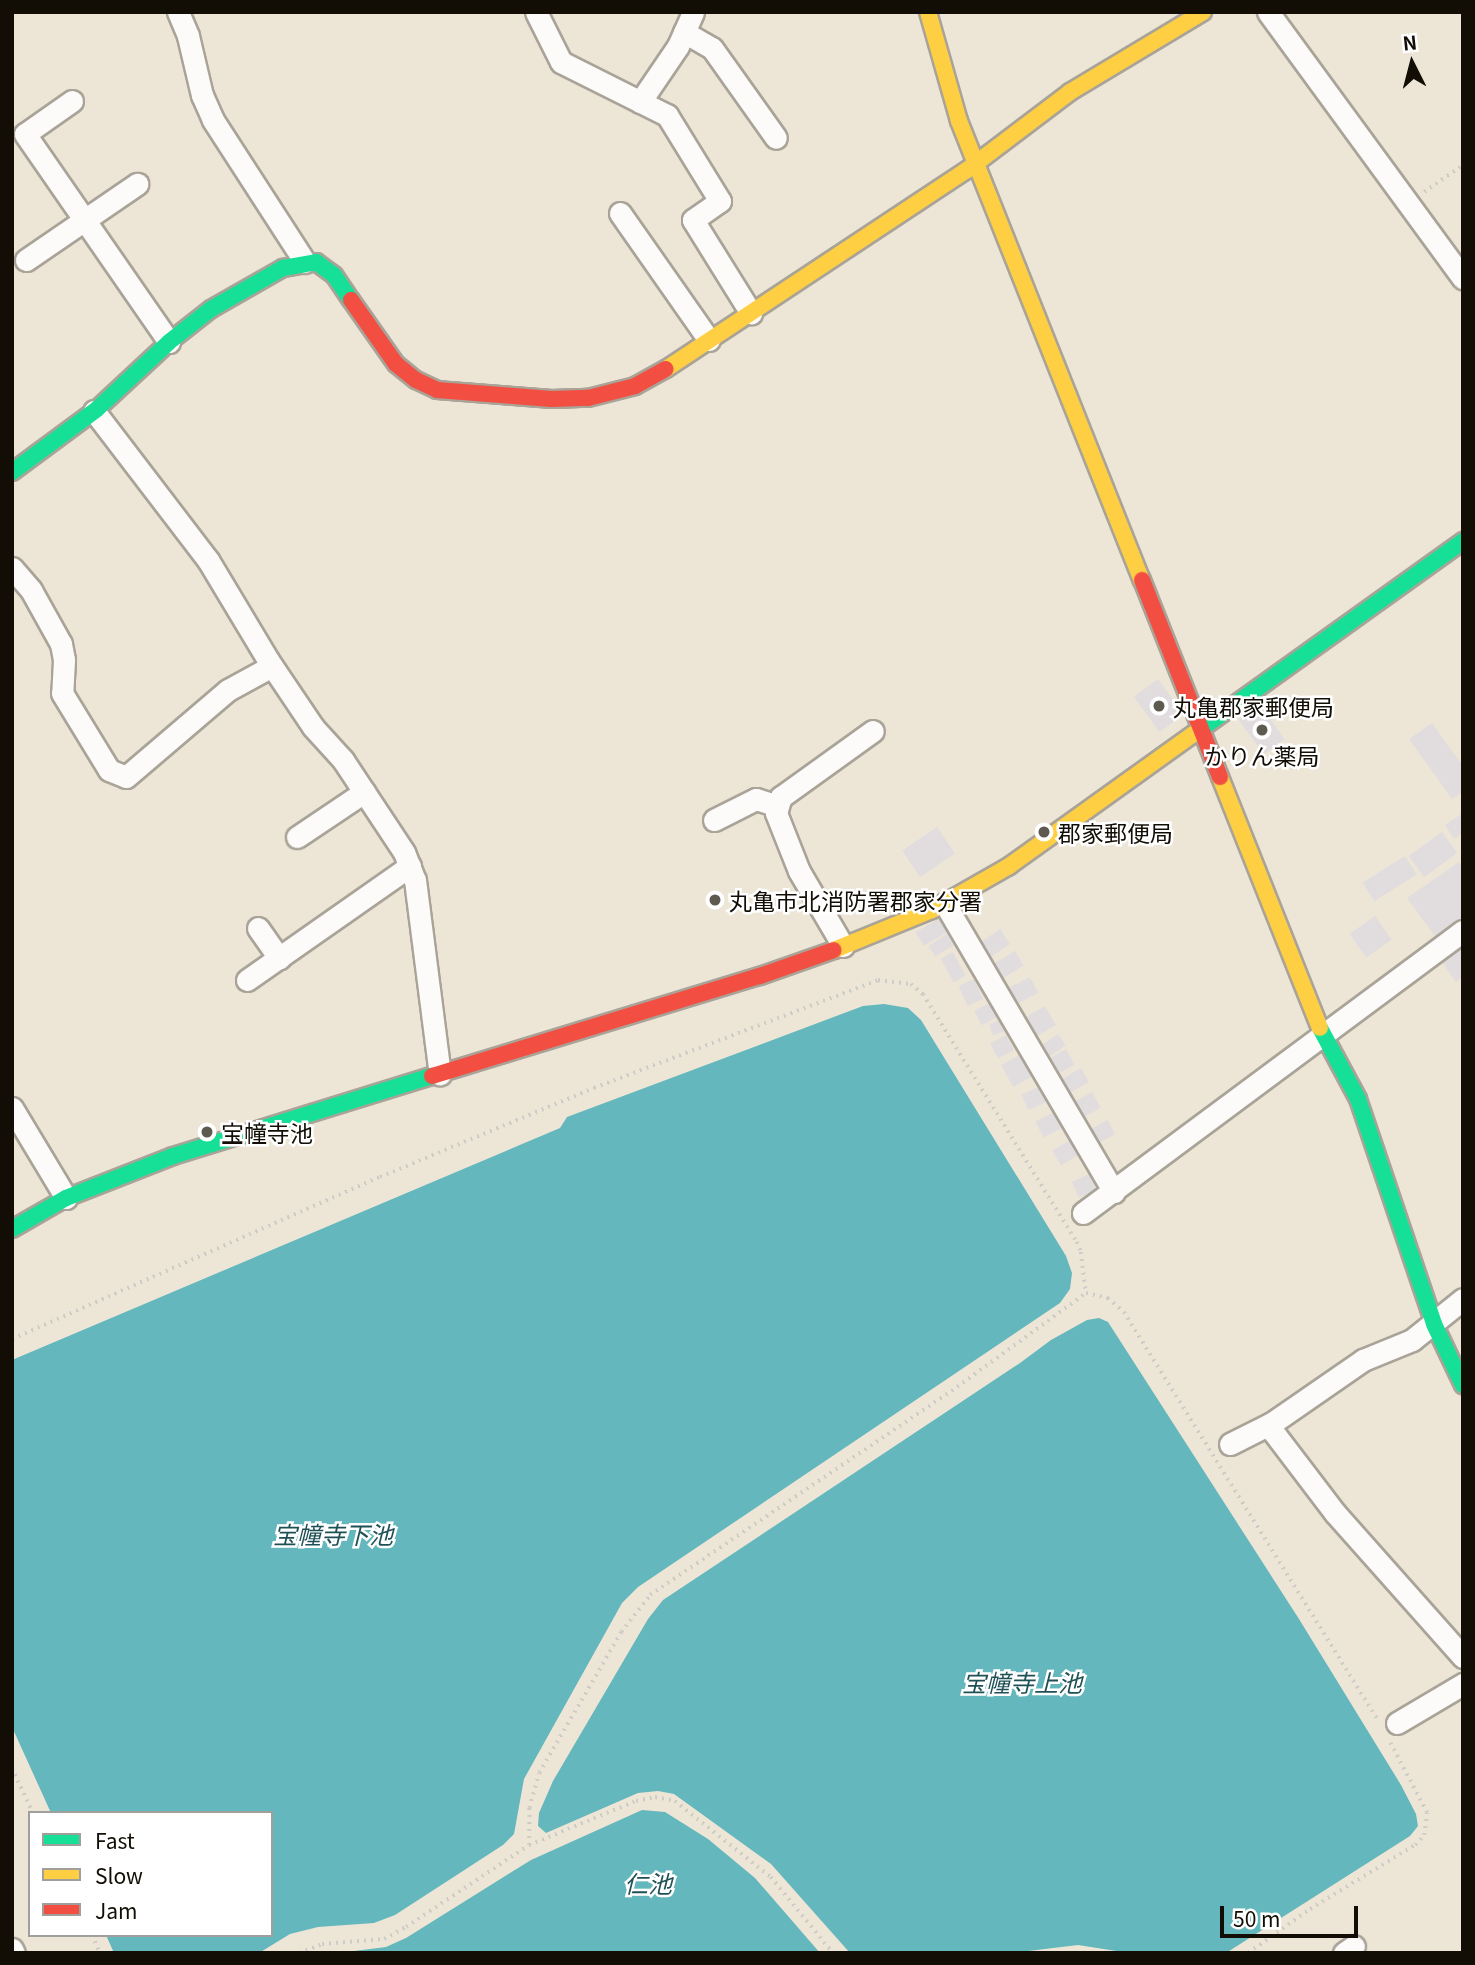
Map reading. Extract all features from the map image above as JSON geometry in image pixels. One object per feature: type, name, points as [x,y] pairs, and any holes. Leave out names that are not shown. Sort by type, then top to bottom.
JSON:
[{"type":"street","points":[[178,12],[188,36],[202,95],[213,120],[304,262]]},
{"type":"street","points":[[536,12],[561,62],[667,115],[720,201],[693,220],[751,313]]},
{"type":"street","points":[[669,12],[689,21],[712,48],[776,138]]},
{"type":"street","points":[[928,12],[940,61],[976,163],[1322,1034],[1358,1099],[1434,1324],[1463,1385]]},
{"type":"street","points":[[12,472],[94,411],[169,342],[211,309],[283,268],[304,262],[316,262],[334,275],[396,364],[415,380],[437,390],[552,399],[588,398],[621,391],[654,377],[976,163],[1070,92],[1203,12]]},
{"type":"street","points":[[1268,12],[1463,278]]},
{"type":"street","points":[[640,102],[678,46],[689,21]]},
{"type":"street","points":[[72,101],[25,134],[169,342]]},
{"type":"street","points":[[26,260],[137,184]]},
{"type":"street","points":[[620,213],[709,340]]},
{"type":"street","points":[[94,411],[208,560],[272,666],[313,727],[343,760],[404,852],[415,880],[440,1074]]},
{"type":"street","points":[[12,1229],[66,1198],[173,1156],[760,976],[843,946],[945,904],[1009,866],[1463,541]]},
{"type":"street","points":[[12,568],[31,590],[61,644],[64,660],[62,693],[108,771],[126,778],[228,690],[272,666]]},
{"type":"street","points":[[843,946],[799,871],[776,813],[781,797],[873,732]]},
{"type":"street","points":[[297,837],[364,792]]},
{"type":"street","points":[[714,820],[756,799],[778,806]]},
{"type":"street","points":[[247,980],[410,866]]},
{"type":"street","points":[[945,904],[1114,1192]]},
{"type":"street","points":[[258,928],[279,958]]},
{"type":"street","points":[[1083,1213],[1463,931]]},
{"type":"street","points":[[12,1108],[66,1198]]},
{"type":"street","points":[[1230,1444],[1268,1425],[1363,1360],[1412,1340],[1463,1299]]},
{"type":"street","points":[[1268,1425],[1335,1513],[1463,1657]]},
{"type":"street","points":[[1397,1723],[1463,1684]]},
{"type":"path","points":[[1422,193],[1463,165]]},
{"type":"path","points":[[12,1339],[380,1177],[594,1088],[878,981],[911,984],[923,994],[1077,1242],[1081,1252],[1086,1293]]},
{"type":"path","points":[[529,1845],[529,1808],[539,1773],[621,1632],[650,1595],[957,1387],[1086,1293],[1108,1298],[1124,1312],[1364,1698],[1427,1812],[1424,1835],[1415,1845],[1310,1909],[1248,1953]]},
{"type":"path","points":[[12,1768],[32,1811]]},
{"type":"path","points":[[299,1953],[322,1944],[384,1939],[529,1845],[636,1801],[655,1797],[675,1801],[771,1877],[833,1953]]},
{"type":"path","points":[[93,1937],[100,1953]]},
{"type":"water","name":"宝幢寺下池","points":[[884,1004],[908,1008],[921,1020],[1066,1256],[1072,1273],[1070,1289],[1060,1303],[638,1587],[622,1603],[524,1779],[514,1834],[503,1845],[395,1915],[374,1923],[318,1927],[290,1934],[259,1953],[114,1953],[107,1937],[273,1937],[273,1811],[50,1811],[12,1727],[12,1360],[560,1128],[567,1117],[863,1006]]},
{"type":"water","name":"宝幢寺上池","points":[[1099,1318],[1108,1322],[1299,1619],[1401,1785],[1416,1814],[1418,1826],[1410,1836],[1226,1953],[1129,1953],[1078,1945],[1012,1953],[850,1953],[771,1864],[674,1794],[658,1791],[638,1793],[546,1833],[538,1826],[539,1813],[553,1781],[648,1619],[663,1600],[1051,1340],[1087,1320]]},
{"type":"water","name":"仁池","points":[[642,1810],[665,1812],[708,1839],[755,1878],[820,1953],[338,1953],[386,1947],[406,1938],[531,1860]]},
{"type":"building","points":[[1158,679],[1184,715],[1160,732],[1134,697]]},
{"type":"building","name":"かりん薬局","points":[[1260,705],[1285,739],[1264,754],[1239,720]]},
{"type":"building","points":[[1432,723],[1463,766],[1463,792],[1452,799],[1409,739]]},
{"type":"building","points":[[1463,813],[1463,833],[1454,839],[1445,825]]},
{"type":"building","points":[[937,827],[955,854],[920,877],[902,850]]},
{"type":"building","points":[[1442,832],[1457,853],[1424,877],[1409,856]]},
{"type":"building","points":[[1405,856],[1417,875],[1374,901],[1363,882]]},
{"type":"building","points":[[1459,862],[1463,868],[1463,921],[1437,939],[1407,898]]},
{"type":"building","points":[[1375,916],[1392,940],[1366,958],[1350,934]]},
{"type":"building","points":[[940,918],[948,932],[924,946],[916,932]]},
{"type":"building","points":[[1000,929],[1010,944],[989,958],[978,944]]},
{"type":"building","points":[[947,934],[954,945],[935,957],[928,946]]},
{"type":"building","points":[[1463,947],[1463,977],[1456,982],[1442,962]]},
{"type":"building","points":[[1015,951],[1024,966],[1003,978],[994,963]]},
{"type":"building","points":[[953,952],[966,976],[953,982],[941,959]]},
{"type":"building","points":[[1030,977],[1038,993],[1015,1005],[1007,989]]},
{"type":"building","points":[[974,979],[983,999],[967,1006],[958,986]]},
{"type":"building","points":[[992,1002],[999,1016],[981,1025],[974,1011]]},
{"type":"building","points":[[1045,1006],[1056,1025],[1033,1038],[1022,1019]]},
{"type":"building","points":[[1006,1017],[1011,1028],[994,1036],[989,1025]]},
{"type":"building","points":[[1058,1034],[1066,1046],[1048,1057],[1041,1046]]},
{"type":"building","points":[[1006,1035],[1014,1050],[998,1058],[990,1043]]},
{"type":"building","points":[[1066,1049],[1075,1065],[1059,1073],[1050,1058]]},
{"type":"building","points":[[1023,1053],[1035,1075],[1013,1087],[1001,1065]]},
{"type":"building","points":[[1081,1068],[1089,1082],[1066,1095],[1058,1081]]},
{"type":"building","points":[[1042,1085],[1049,1100],[1028,1110],[1021,1095]]},
{"type":"building","points":[[1092,1092],[1101,1108],[1080,1119],[1071,1104]]},
{"type":"building","points":[[1054,1112],[1062,1128],[1043,1138],[1035,1122]]},
{"type":"building","points":[[1108,1120],[1115,1134],[1095,1145],[1088,1130]]},
{"type":"building","points":[[1072,1139],[1081,1154],[1061,1165],[1052,1151]]},
{"type":"building","points":[[1089,1174],[1096,1189],[1079,1197],[1072,1182]]},
{"type":"traffic: fast","points":[[12,472],[97,409],[169,342],[211,309],[283,268],[316,262],[334,275],[351,300]]},
{"type":"traffic: fast","points":[[1195,733],[1463,541]]},
{"type":"traffic: fast","points":[[1320,1028],[1358,1099],[1434,1324],[1463,1385]]},
{"type":"traffic: fast","points":[[12,1229],[66,1198],[173,1156],[432,1076]]},
{"type":"traffic: slow","points":[[928,12],[959,121],[1142,580]]},
{"type":"traffic: slow","points":[[666,369],[967,170],[1070,92],[1203,12]]},
{"type":"traffic: slow","points":[[834,950],[932,910],[1009,866],[1195,733]]},
{"type":"traffic: slow","points":[[1220,777],[1320,1028]]},
{"type":"traffic: jam","points":[[351,300],[396,364],[416,380],[437,390],[552,399],[588,398],[635,386],[666,369]]},
{"type":"traffic: jam","points":[[1142,580],[1220,777]]},
{"type":"traffic: jam","points":[[432,1076],[760,976],[834,950]]},
{"type":"place","name":"丸亀郡家郵便局","points":[[1159,706]]},
{"type":"place","name":"かりん薬局","points":[[1262,730]]},
{"type":"place","name":"郡家郵便局","points":[[1044,832]]},
{"type":"place","name":"丸亀市北消防署郡家分署","points":[[715,900]]},
{"type":"place","name":"宝幢寺池","points":[[207,1132]]}]
